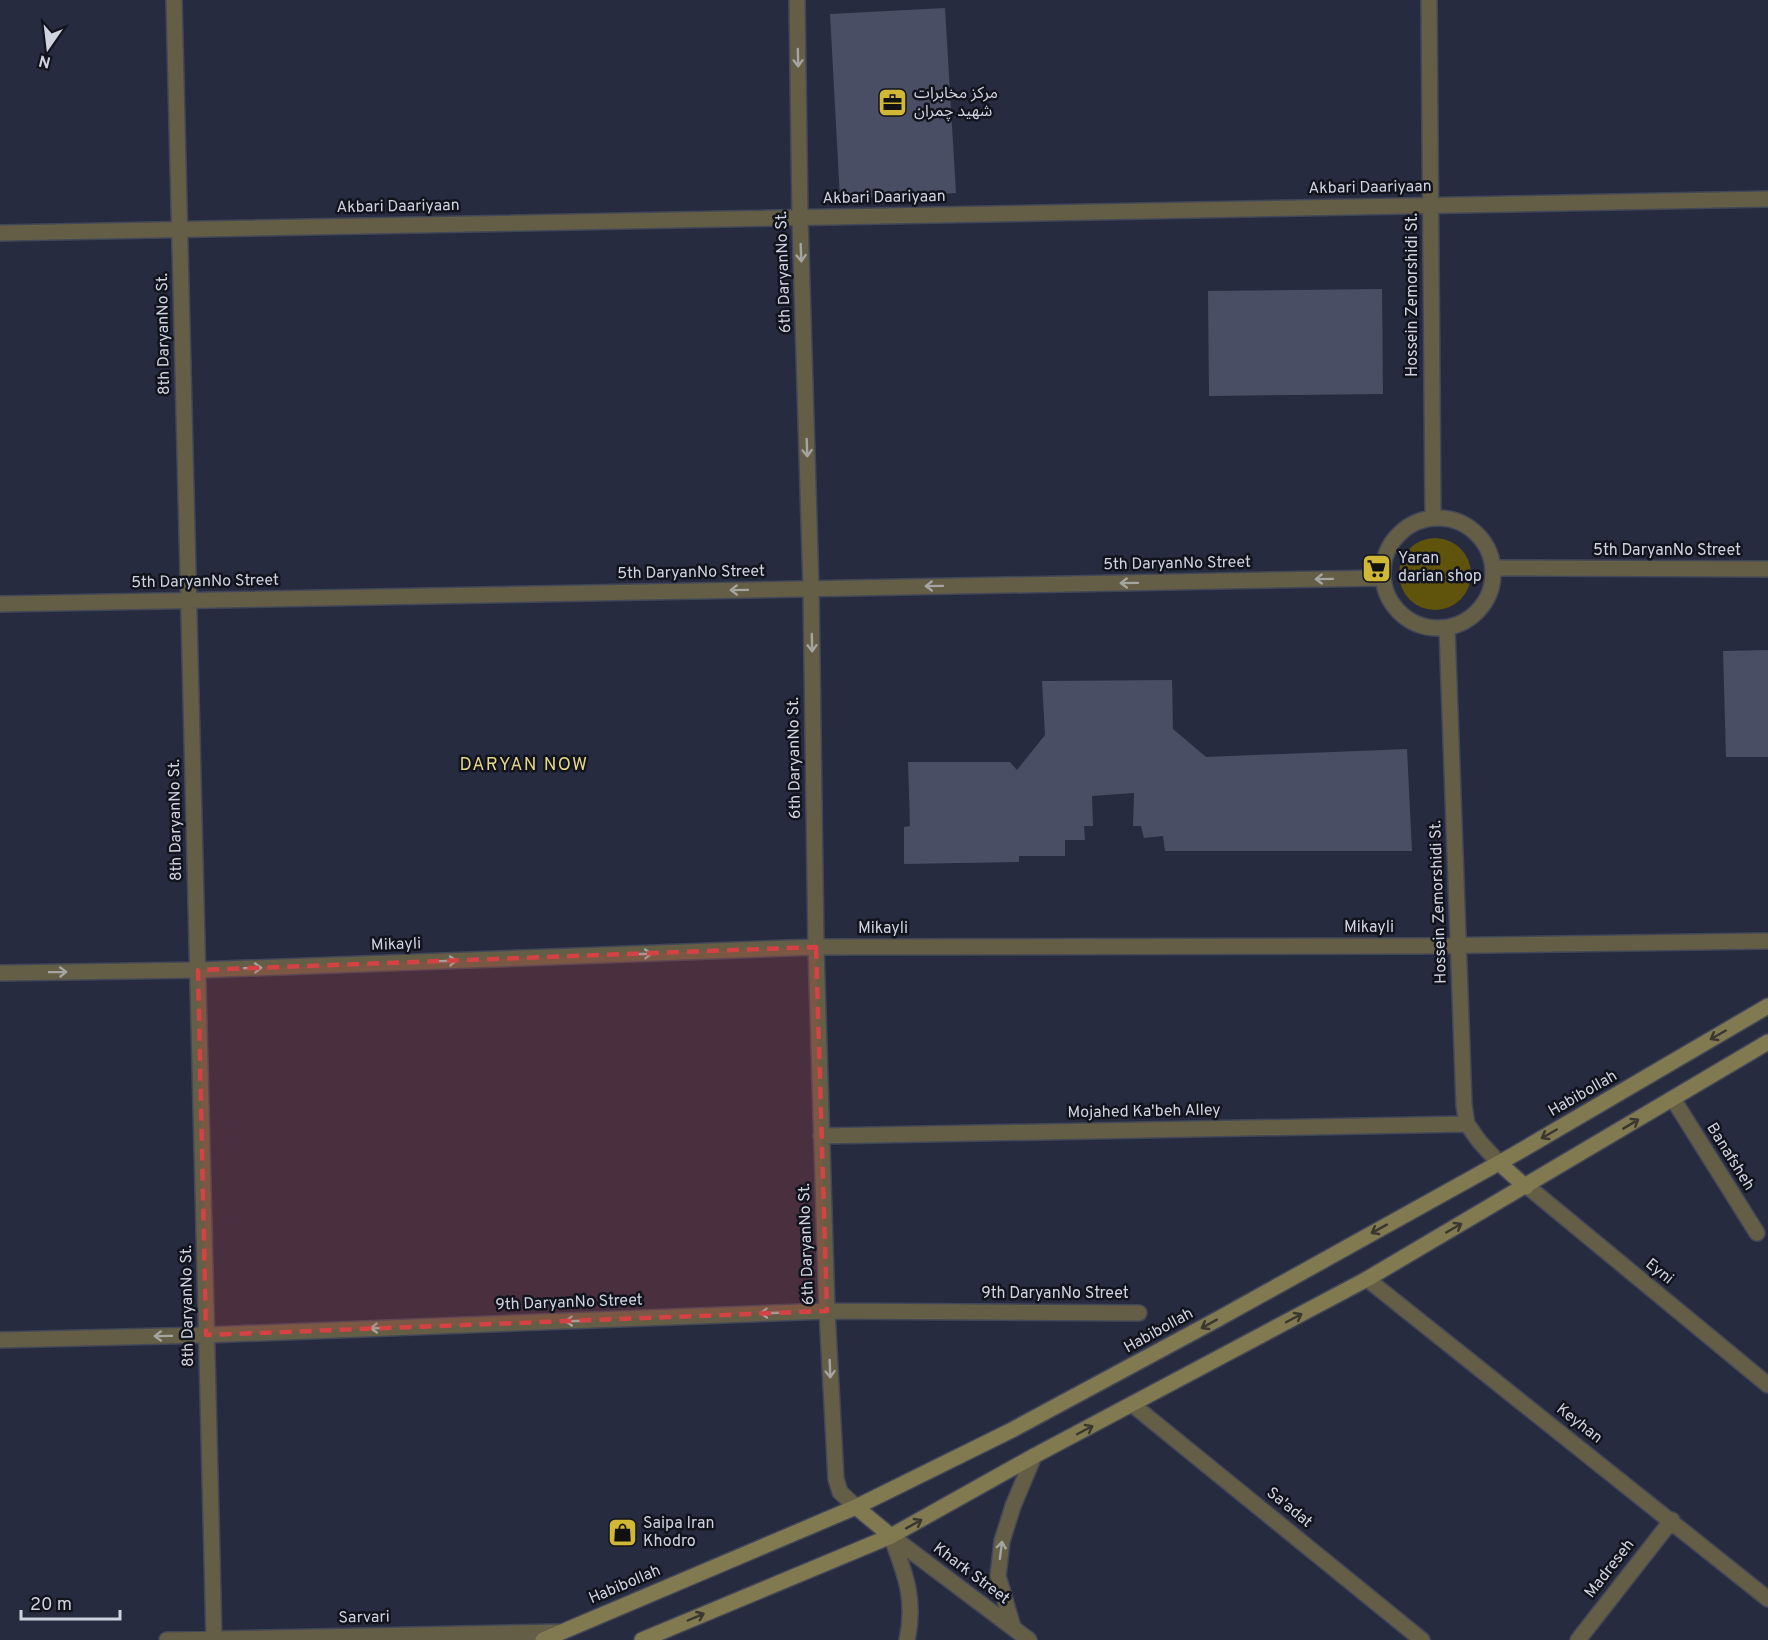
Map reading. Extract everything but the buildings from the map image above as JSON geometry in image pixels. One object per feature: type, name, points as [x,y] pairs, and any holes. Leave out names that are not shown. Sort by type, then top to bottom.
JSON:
[{"type":"main road","name":"Habibollah","points":[[543,1640],[856,1507],[1012,1430],[1087,1391],[1499,1163],[1768,1006]]},
{"type":"main road","points":[[642,1640],[891,1536],[1034,1456],[1367,1279],[1768,1042]]},
{"type":"main road","points":[[1499,1163],[1526,1187]]},
{"type":"main road","points":[[856,1507],[891,1536]]},
{"type":"street","name":"8th DaryanNo St.","points":[[174,0],[214,1639]]},
{"type":"street","name":"6th DaryanNo St.","points":[[797,0],[800,218],[811,589],[816,947],[827,1311],[836,1479],[840,1492],[856,1507]]},
{"type":"street","name":"Hossein Zemorshidi St.","points":[[1429,0],[1433,518]]},
{"type":"street","name":"Akbari Daariyaan","points":[[0,233],[1768,199]]},
{"type":"street","points":[[1433,518],[1450,520],[1466,526],[1479,537],[1489,551],[1493,568],[1492,585],[1482,607],[1463,623],[1447,628],[1429,628],[1420,625],[1397,611],[1387,596],[1382,578],[1384,561],[1390,545],[1401,532],[1416,522],[1433,518]]},
{"type":"street","name":"5th DaryanNo Street","points":[[1493,568],[1768,569]]},
{"type":"street","name":"5th DaryanNo Street","points":[[0,604],[1382,578]]},
{"type":"street","name":"Hossein Zemorshidi St.","points":[[1447,628],[1464,1105],[1467,1124],[1479,1142],[1499,1163]]},
{"type":"street","name":"Mikayli","points":[[0,973],[198,970],[816,947],[1458,945],[1766,941]]},
{"type":"street","name":"Banafsheh","points":[[1673,1099],[1756,1233]]},
{"type":"street","name":"Mojahed Ka'beh Alley","points":[[821,1136],[1467,1124]]},
{"type":"street","name":"Eyni","points":[[1526,1187],[1768,1385]]},
{"type":"street","name":"Keyhan","points":[[1367,1279],[1672,1520],[1768,1599]]},
{"type":"street","name":"9th DaryanNo Street","points":[[0,1340],[206,1335],[827,1311],[1139,1313]]},
{"type":"street","name":"Sa'adat","points":[[1133,1405],[1422,1640]]},
{"type":"street","points":[[1013,1627],[998,1576],[1000,1553],[1012,1506],[1034,1456]]},
{"type":"street","name":"Madreseh","points":[[1578,1640],[1672,1520]]},
{"type":"street","points":[[891,1536],[906,1575],[911,1599],[907,1640]]},
{"type":"street","name":"Khark Street","points":[[891,1536],[1029,1640]]},
{"type":"street","name":"Sarvari","points":[[167,1640],[561,1632]]},
{"type":"highlighted area","points":[[816,947],[827,1311],[206,1335],[198,970]]},
{"type":"shaded area","points":[[1428,538],[1442,538],[1461,548],[1471,567],[1471,581],[1461,600],[1442,610],[1428,610],[1409,600],[1399,581],[1399,567],[1409,548]]},
{"type":"place","name":"مرکز مخابرات شهید چمران","points":[[893,103]]},
{"type":"place","name":"Yaran darian shop","points":[[1377,568]]},
{"type":"place","name":"Saipa Iran Khodro","points":[[622,1533]]},
{"type":"district","name":"DARYAN NOW","points":[[524,765]]}]
